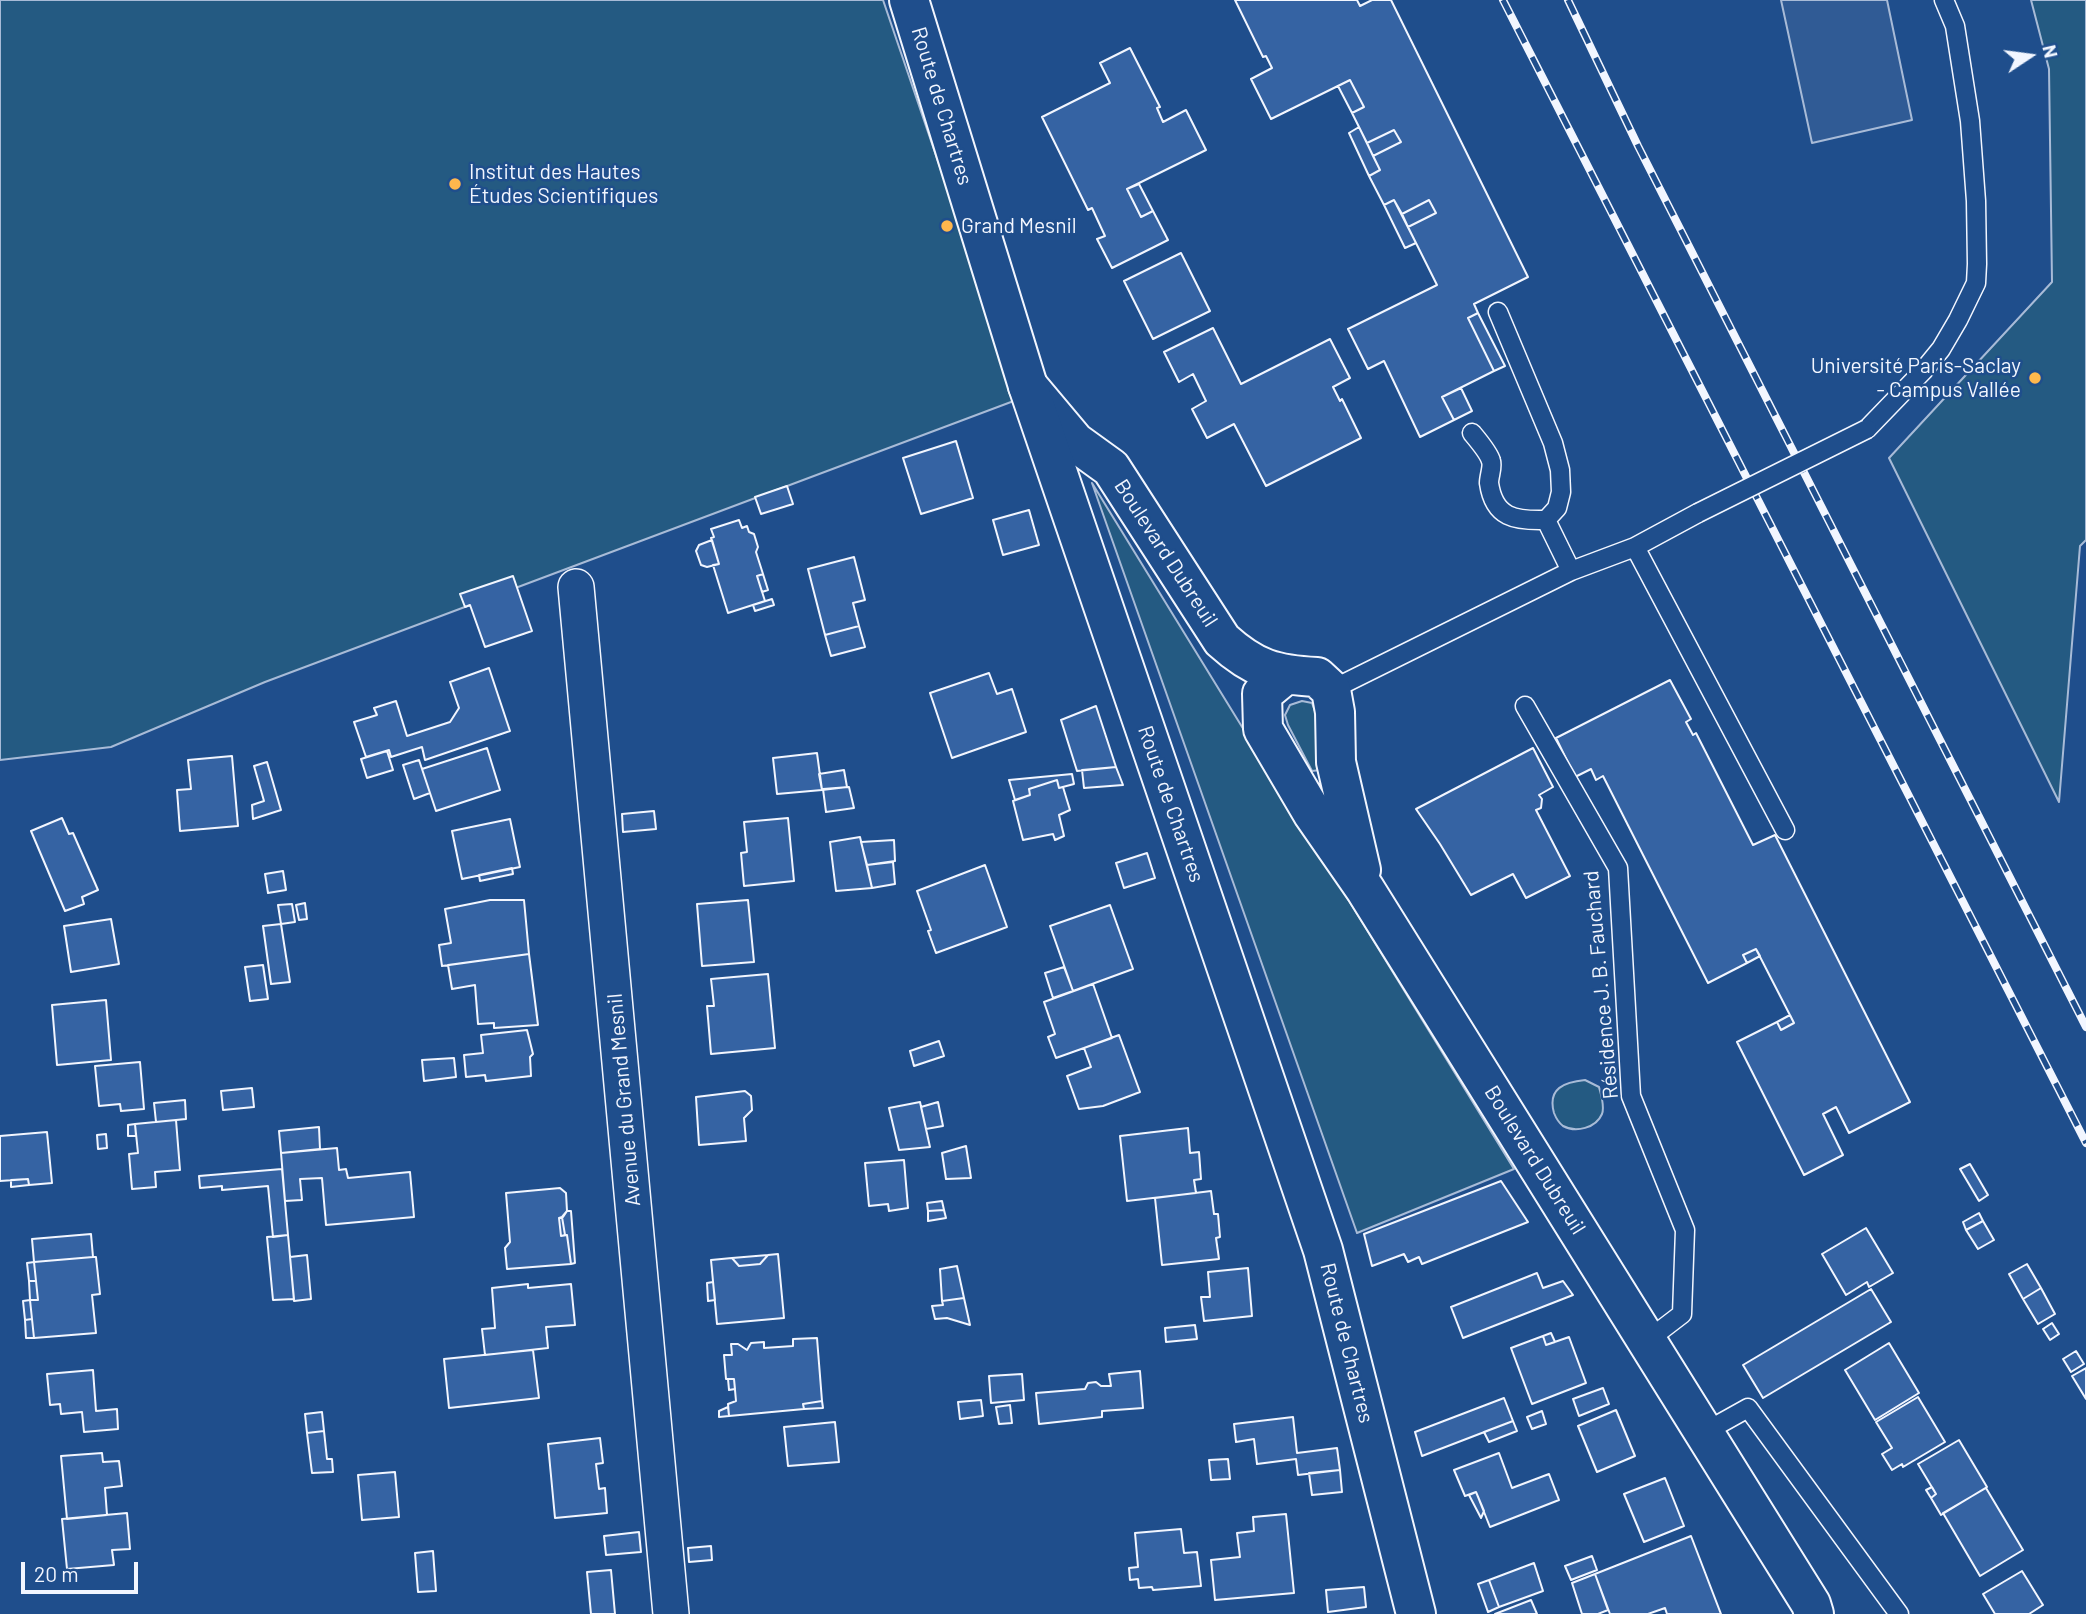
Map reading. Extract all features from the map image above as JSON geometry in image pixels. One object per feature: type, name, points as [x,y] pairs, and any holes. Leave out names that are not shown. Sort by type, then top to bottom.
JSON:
[{"type":"street","name":"Route de Chartres","points":[[909,0],[1028,386],[1323,1250],[1416,1614]]},
{"type":"street","name":"Boulevard Dubreuil","points":[[1028,386],[1075,442],[1111,468],[1222,640],[1252,663],[1285,675],[1317,677],[1331,691],[1335,712],[1336,762],[1365,889]]},
{"type":"street","name":"Avenue du Grand Mesnil","points":[[576,587],[671,1614]]},
{"type":"street","name":"Boulevard Dubreuil","points":[[1285,675],[1262,694],[1263,729],[1313,814],[1365,889],[1648,1340],[1811,1604],[1814,1614]]},
{"type":"lane","points":[[1331,691],[1571,570],[1635,547],[1867,429],[1923,371],[1941,349],[1958,320],[1976,283],[1978,264],[1970,121],[1955,26],[1944,0]]},
{"type":"lane","points":[[1472,432],[1491,461],[1489,482],[1495,503],[1506,516],[1524,521],[1546,520],[1557,508],[1561,492],[1560,470],[1553,443],[1498,312]]},
{"type":"lane","points":[[1546,520],[1571,570]]},
{"type":"lane","points":[[1635,547],[1785,830]]},
{"type":"lane","name":"Résidence J. B. Fauchard","points":[[1525,706],[1618,868],[1631,1096],[1685,1230],[1682,1314],[1648,1340]]},
{"type":"lane","points":[[1705,1432],[1748,1408],[1899,1614]]},
{"type":"shaded area","name":"Institut des Hautes Études Scientifiques","points":[[0,0],[883,0],[1019,399],[265,682],[111,747],[0,760]]},
{"type":"shaded area","points":[[1781,0],[1887,0],[1912,120],[1812,143]]},
{"type":"shaded area","name":"Université Paris-Saclay - Campus Vallée","points":[[2031,0],[2086,0],[2086,540],[2080,546],[2059,802],[1889,458],[2052,282],[2049,69]]},
{"type":"shaded area","points":[[1092,483],[1514,1169],[1357,1233]]},
{"type":"shaded area","points":[[1302,701],[1312,703],[1317,717],[1320,770],[1312,771],[1285,715],[1290,705]]},
{"type":"shaded area","points":[[1585,1080],[1599,1087],[1602,1114],[1595,1123],[1585,1128],[1563,1126],[1554,1113],[1555,1092],[1571,1082]]},
{"type":"building","points":[[1235,0],[1357,0],[1360,6],[1372,0],[1391,0],[1528,277],[1474,304],[1478,313],[1468,318],[1494,371],[1442,397],[1454,420],[1420,437],[1384,361],[1368,369],[1348,329],[1437,285],[1408,227],[1436,213],[1429,200],[1402,214],[1394,200],[1384,205],[1369,176],[1380,170],[1373,156],[1401,142],[1394,130],[1367,143],[1352,113],[1364,107],[1350,80],[1271,119],[1251,79],[1272,68],[1266,56],[1263,57]]},
{"type":"building","points":[[1130,48],[1160,107],[1157,108],[1163,122],[1186,110],[1206,150],[1127,189],[1141,217],[1153,211],[1168,240],[1112,268],[1097,239],[1105,236],[1092,208],[1088,210],[1042,117],[1110,83],[1100,63]]},
{"type":"building","points":[[1350,80],[1364,107],[1352,113],[1338,86]]},
{"type":"building","points":[[1359,127],[1380,170],[1369,176],[1349,133]]},
{"type":"building","points":[[1394,130],[1401,142],[1373,156],[1367,143]]},
{"type":"building","points":[[1139,184],[1153,211],[1141,217],[1127,189]]},
{"type":"building","points":[[1394,200],[1416,243],[1405,248],[1384,205]]},
{"type":"building","points":[[1429,200],[1436,213],[1408,227],[1402,214]]},
{"type":"building","points":[[1181,253],[1210,311],[1153,339],[1124,281]]},
{"type":"building","points":[[1478,313],[1505,366],[1494,371],[1468,318]]},
{"type":"building","points":[[1213,328],[1241,384],[1330,339],[1350,378],[1333,387],[1340,401],[1342,399],[1361,438],[1266,486],[1234,424],[1207,438],[1192,409],[1206,401],[1193,374],[1179,382],[1164,352]]},
{"type":"building","points":[[1461,388],[1472,411],[1454,420],[1442,397]]},
{"type":"building","points":[[956,441],[973,498],[921,514],[903,458]]},
{"type":"building","points":[[787,486],[793,504],[761,514],[755,497]]},
{"type":"building","points":[[1029,510],[1039,545],[1003,555],[993,520]]},
{"type":"building","points":[[739,520],[742,528],[747,526],[749,532],[754,534],[763,574],[757,576],[765,601],[728,613],[713,565],[719,564],[711,529]]},
{"type":"building","points":[[712,540],[719,564],[707,567],[701,565],[696,551],[699,545]]},
{"type":"building","points":[[854,557],[865,600],[853,603],[859,626],[825,635],[808,569]]},
{"type":"building","points":[[763,574],[768,590],[762,592],[757,576]]},
{"type":"building","points":[[513,576],[532,631],[485,647],[470,605],[465,607],[460,594]]},
{"type":"building","points":[[772,599],[774,605],[755,611],[753,605]]},
{"type":"building","points":[[859,626],[865,647],[831,656],[825,635]]},
{"type":"building","points":[[489,668],[510,731],[425,760],[422,747],[391,757],[389,750],[366,757],[354,722],[377,715],[374,708],[396,701],[407,736],[450,722],[459,708],[450,682]]},
{"type":"building","points":[[989,673],[997,694],[1012,689],[1026,732],[952,758],[930,693]]},
{"type":"building","points":[[1670,680],[1691,719],[1686,722],[1693,735],[1696,733],[1753,845],[1775,835],[1910,1102],[1849,1133],[1836,1107],[1823,1114],[1843,1155],[1804,1175],[1737,1042],[1777,1022],[1781,1030],[1794,1023],[1756,949],[1743,955],[1747,963],[1708,983],[1603,776],[1596,780],[1591,769],[1575,777],[1556,738]]},
{"type":"building","points":[[1096,706],[1116,767],[1077,771],[1061,720]]},
{"type":"building","points":[[487,748],[500,790],[436,811],[422,769]]},
{"type":"building","points":[[1533,748],[1553,787],[1539,795],[1542,799],[1541,808],[1536,810],[1570,876],[1526,898],[1513,874],[1471,895],[1416,809]]},
{"type":"building","points":[[387,751],[393,770],[367,778],[361,759]]},
{"type":"building","points":[[817,753],[822,790],[777,794],[773,758]]},
{"type":"building","points":[[232,756],[238,826],[180,831],[177,790],[191,789],[188,760]]},
{"type":"building","points":[[419,760],[430,793],[414,799],[403,765]]},
{"type":"building","points":[[267,762],[281,810],[253,819],[252,805],[264,801],[254,766]]},
{"type":"building","points":[[1116,767],[1123,785],[1084,788],[1082,770]]},
{"type":"building","points":[[844,770],[847,787],[822,790],[819,774]]},
{"type":"building","points":[[1072,774],[1074,784],[1059,788],[1057,780],[1029,789],[1030,795],[1015,800],[1009,780]]},
{"type":"building","points":[[1057,780],[1059,788],[1063,787],[1070,810],[1059,815],[1064,836],[1055,840],[1053,834],[1023,840],[1013,801],[1030,795],[1029,789]]},
{"type":"building","points":[[849,787],[854,808],[826,812],[823,789]]},
{"type":"building","points":[[654,811],[656,829],[623,832],[622,814]]},
{"type":"building","points":[[62,818],[69,834],[73,833],[98,890],[82,897],[84,904],[65,911],[31,831]]},
{"type":"building","points":[[788,818],[794,881],[744,886],[741,853],[747,852],[744,822]]},
{"type":"building","points":[[510,819],[520,867],[462,879],[452,831]]},
{"type":"building","points":[[860,837],[872,888],[836,891],[830,842]]},
{"type":"building","points":[[894,840],[895,861],[867,865],[861,842]]},
{"type":"building","points":[[1147,853],[1155,878],[1124,888],[1116,863]]},
{"type":"building","points":[[893,862],[895,884],[872,888],[867,865]]},
{"type":"building","points":[[985,865],[1007,927],[936,953],[917,891]]},
{"type":"building","points":[[512,868],[513,874],[480,881],[479,875]]},
{"type":"building","points":[[283,871],[286,890],[268,893],[265,874]]},
{"type":"building","points":[[490,900],[524,900],[529,954],[442,966],[439,945],[451,943],[445,909]]},
{"type":"building","points":[[748,900],[754,962],[702,966],[697,904]]},
{"type":"building","points":[[305,903],[307,919],[299,920],[296,905]]},
{"type":"building","points":[[292,904],[295,922],[281,924],[278,905]]},
{"type":"building","points":[[1110,905],[1133,969],[1073,991],[1050,926]]},
{"type":"building","points":[[111,919],[119,964],[71,972],[64,926]]},
{"type":"building","points":[[281,924],[290,982],[271,984],[263,926]]},
{"type":"building","points":[[1756,949],[1760,956],[1747,963],[1743,955]]},
{"type":"building","points":[[529,954],[538,1025],[494,1028],[494,1023],[478,1024],[475,985],[452,989],[448,965]]},
{"type":"building","points":[[263,965],[268,999],[250,1001],[245,967]]},
{"type":"building","points":[[1064,967],[1073,991],[1053,998],[1045,973]]},
{"type":"building","points":[[768,974],[775,1048],[711,1054],[707,1006],[714,1006],[711,979]]},
{"type":"building","points":[[1093,984],[1112,1038],[1056,1058],[1048,1037],[1055,1034],[1044,1002]]},
{"type":"building","points":[[106,1000],[111,1060],[57,1065],[52,1005]]},
{"type":"building","points":[[1790,1015],[1794,1023],[1781,1030],[1777,1022]]},
{"type":"building","points":[[527,1030],[533,1054],[530,1057],[531,1076],[486,1081],[485,1075],[466,1077],[464,1055],[483,1053],[481,1035]]},
{"type":"building","points":[[1119,1035],[1140,1092],[1103,1106],[1079,1109],[1067,1076],[1091,1067],[1084,1048]]},
{"type":"building","points":[[939,1041],[944,1056],[914,1066],[910,1051]]},
{"type":"building","points":[[454,1058],[456,1077],[424,1081],[422,1060]]},
{"type":"building","points":[[140,1062],[144,1109],[121,1111],[120,1104],[99,1106],[95,1066]]},
{"type":"building","points":[[252,1088],[254,1107],[223,1110],[221,1091]]},
{"type":"building","points":[[745,1091],[751,1096],[752,1110],[744,1118],[746,1141],[699,1145],[696,1097]]},
{"type":"building","points":[[185,1100],[186,1119],[156,1122],[154,1103]]},
{"type":"building","points":[[920,1102],[930,1147],[899,1150],[889,1108]]},
{"type":"building","points":[[938,1102],[943,1126],[926,1129],[921,1107]]},
{"type":"building","points":[[176,1120],[180,1170],[155,1172],[156,1187],[132,1189],[129,1154],[138,1153],[135,1124]]},
{"type":"building","points":[[135,1124],[136,1136],[128,1136],[128,1125]]},
{"type":"building","points":[[319,1127],[320,1149],[281,1153],[279,1131]]},
{"type":"building","points":[[1188,1128],[1190,1153],[1199,1152],[1201,1179],[1194,1180],[1196,1193],[1127,1201],[1120,1136]]},
{"type":"building","points":[[47,1132],[52,1183],[29,1185],[28,1179],[0,1181],[0,1136]]},
{"type":"building","points":[[106,1134],[107,1148],[98,1149],[97,1135]]},
{"type":"building","points":[[966,1146],[971,1178],[946,1179],[942,1153]]},
{"type":"building","points":[[337,1148],[339,1170],[346,1169],[348,1178],[410,1172],[414,1217],[326,1225],[322,1178],[300,1179],[302,1200],[285,1201],[281,1153]]},
{"type":"building","points":[[904,1160],[908,1208],[889,1211],[888,1204],[869,1206],[865,1163]]},
{"type":"building","points":[[1970,1164],[1988,1195],[1979,1201],[1960,1169]]},
{"type":"building","points":[[282,1169],[288,1235],[273,1237],[268,1186],[222,1190],[222,1186],[200,1188],[199,1176]]},
{"type":"building","points":[[28,1179],[29,1185],[11,1187],[11,1180]]},
{"type":"building","points":[[1501,1181],[1528,1222],[1422,1264],[1419,1257],[1408,1262],[1404,1254],[1372,1266],[1364,1234]]},
{"type":"building","points":[[560,1188],[566,1193],[567,1211],[559,1218],[561,1236],[567,1235],[571,1264],[507,1269],[505,1248],[510,1242],[506,1193]]},
{"type":"building","points":[[1211,1191],[1214,1214],[1218,1214],[1220,1237],[1216,1238],[1219,1259],[1162,1265],[1155,1198]]},
{"type":"building","points":[[942,1201],[944,1210],[928,1211],[927,1203]]},
{"type":"building","points":[[944,1210],[946,1218],[928,1221],[928,1211]]},
{"type":"building","points":[[567,1211],[571,1211],[575,1263],[571,1264],[562,1217]]},
{"type":"building","points":[[1979,1213],[1983,1221],[1966,1230],[1963,1222]]},
{"type":"building","points":[[562,1217],[565,1235],[561,1236],[559,1218]]},
{"type":"building","points":[[1983,1221],[1994,1240],[1978,1249],[1966,1230]]},
{"type":"building","points":[[1866,1228],[1893,1273],[1869,1287],[1867,1282],[1846,1295],[1822,1254]]},
{"type":"building","points":[[91,1234],[93,1257],[34,1262],[32,1239]]},
{"type":"building","points":[[288,1235],[294,1299],[273,1300],[267,1237]]},
{"type":"building","points":[[778,1254],[784,1318],[717,1324],[711,1260],[732,1258],[739,1266],[760,1264],[768,1255]]},
{"type":"building","points":[[307,1255],[311,1299],[294,1301],[290,1257]]},
{"type":"building","points":[[768,1255],[760,1264],[739,1266],[732,1258]]},
{"type":"building","points":[[96,1257],[100,1294],[92,1295],[96,1333],[34,1338],[30,1300],[38,1300],[34,1262]]},
{"type":"building","points":[[34,1262],[36,1281],[29,1281],[27,1263]]},
{"type":"building","points":[[2027,1264],[2041,1288],[2023,1299],[2009,1274]]},
{"type":"building","points":[[957,1266],[964,1298],[942,1301],[940,1269]]},
{"type":"building","points":[[1248,1268],[1252,1316],[1204,1321],[1201,1297],[1210,1297],[1208,1272]]},
{"type":"building","points":[[1537,1273],[1543,1288],[1563,1281],[1573,1295],[1463,1338],[1451,1307]]},
{"type":"building","points":[[29,1281],[36,1281],[38,1300],[30,1300]]},
{"type":"building","points":[[713,1282],[715,1300],[708,1301],[707,1283]]},
{"type":"building","points":[[528,1284],[528,1288],[571,1284],[575,1325],[546,1327],[548,1348],[485,1355],[482,1329],[495,1328],[492,1288]]},
{"type":"building","points":[[2041,1288],[2055,1314],[2038,1324],[2023,1299]]},
{"type":"building","points":[[1871,1289],[1891,1322],[1763,1398],[1743,1365]]},
{"type":"building","points":[[964,1298],[970,1325],[947,1318],[935,1319],[932,1306],[943,1305],[942,1301]]},
{"type":"building","points":[[30,1300],[32,1319],[25,1320],[23,1301]]},
{"type":"building","points":[[32,1319],[34,1338],[26,1338],[25,1320]]},
{"type":"building","points":[[2052,1323],[2059,1334],[2050,1340],[2043,1329]]},
{"type":"building","points":[[1195,1325],[1197,1339],[1166,1342],[1165,1328]]},
{"type":"building","points":[[1551,1333],[1555,1342],[1546,1345],[1543,1336]]},
{"type":"building","points":[[1543,1336],[1546,1345],[1569,1337],[1586,1383],[1532,1404],[1511,1348]]},
{"type":"building","points":[[817,1338],[822,1401],[803,1404],[804,1409],[729,1416],[728,1404],[736,1401],[734,1379],[726,1379],[724,1355],[732,1355],[731,1344],[738,1344],[747,1350],[751,1343],[764,1342],[764,1348],[793,1346],[793,1339]]},
{"type":"building","points":[[1889,1343],[1919,1393],[1875,1420],[1845,1370]]},
{"type":"building","points":[[533,1350],[539,1398],[449,1408],[444,1359]]},
{"type":"building","points":[[2076,1351],[2084,1364],[2071,1372],[2063,1359]]},
{"type":"building","points":[[2086,1368],[2086,1399],[2072,1376]]},
{"type":"building","points":[[93,1370],[96,1411],[117,1409],[118,1429],[84,1432],[82,1412],[61,1414],[60,1404],[50,1405],[47,1374]]},
{"type":"building","points":[[1140,1371],[1143,1408],[1102,1411],[1102,1417],[1039,1424],[1036,1393],[1085,1389],[1088,1383],[1096,1382],[1101,1386],[1111,1386],[1109,1374]]},
{"type":"building","points":[[1022,1374],[1024,1400],[991,1403],[989,1376]]},
{"type":"building","points":[[728,1379],[734,1379],[735,1389],[729,1390]]},
{"type":"building","points":[[1603,1388],[1609,1404],[1579,1416],[1573,1399]]},
{"type":"building","points":[[1918,1397],[1945,1442],[1903,1467],[1902,1464],[1892,1470],[1882,1454],[1892,1448],[1876,1422]]},
{"type":"building","points":[[1504,1398],[1513,1421],[1422,1456],[1415,1432]]},
{"type":"building","points":[[981,1400],[983,1416],[960,1419],[958,1402]]},
{"type":"building","points":[[822,1401],[823,1408],[804,1409],[803,1404]]},
{"type":"building","points":[[1010,1405],[1012,1423],[999,1424],[996,1407]]},
{"type":"building","points":[[728,1407],[729,1416],[719,1417],[719,1411]]},
{"type":"building","points":[[1616,1410],[1635,1456],[1597,1472],[1578,1426]]},
{"type":"building","points":[[1542,1411],[1546,1424],[1532,1429],[1527,1417]]},
{"type":"building","points":[[322,1412],[324,1431],[307,1433],[305,1414]]},
{"type":"building","points":[[1293,1417],[1297,1453],[1337,1448],[1340,1470],[1298,1475],[1296,1459],[1257,1464],[1254,1439],[1236,1442],[1234,1424]]},
{"type":"building","points":[[1513,1421],[1517,1431],[1489,1442],[1484,1432]]},
{"type":"building","points":[[835,1422],[839,1462],[788,1466],[784,1427]]},
{"type":"building","points":[[324,1431],[327,1459],[332,1459],[333,1472],[312,1473],[307,1433]]},
{"type":"building","points":[[600,1438],[603,1463],[596,1464],[599,1489],[605,1488],[607,1513],[555,1518],[548,1444]]},
{"type":"building","points":[[1959,1440],[1987,1487],[1941,1515],[1931,1498],[1936,1494],[1918,1464]]},
{"type":"building","points":[[102,1453],[103,1462],[119,1461],[122,1486],[105,1488],[107,1515],[67,1519],[61,1456]]},
{"type":"building","points":[[1499,1453],[1512,1488],[1549,1474],[1559,1500],[1490,1527],[1476,1492],[1465,1496],[1454,1470]]},
{"type":"building","points":[[1228,1459],[1230,1479],[1211,1480],[1209,1460]]},
{"type":"building","points":[[1340,1470],[1342,1492],[1312,1495],[1309,1473]]},
{"type":"building","points":[[395,1472],[399,1517],[362,1520],[358,1475]]},
{"type":"building","points":[[1665,1478],[1684,1526],[1644,1542],[1624,1494]]},
{"type":"building","points":[[1932,1487],[1936,1494],[1931,1498],[1926,1490]]},
{"type":"building","points":[[1986,1488],[2023,1550],[1980,1576],[1943,1513]]},
{"type":"building","points":[[1476,1492],[1484,1511],[1481,1518],[1469,1495]]},
{"type":"building","points":[[127,1513],[130,1549],[112,1550],[114,1565],[67,1569],[62,1519]]},
{"type":"building","points":[[1286,1514],[1294,1593],[1215,1600],[1211,1560],[1240,1557],[1237,1533],[1254,1531],[1253,1517]]},
{"type":"building","points":[[1181,1529],[1184,1553],[1197,1552],[1201,1586],[1153,1590],[1152,1587],[1139,1588],[1138,1579],[1130,1580],[1129,1568],[1138,1567],[1135,1533]]},
{"type":"building","points":[[639,1532],[641,1552],[606,1555],[604,1536]]},
{"type":"building","points":[[1691,1536],[1721,1614],[1667,1614],[1665,1608],[1648,1614],[1610,1614],[1595,1574]]},
{"type":"building","points":[[711,1546],[712,1560],[689,1562],[688,1548]]},
{"type":"building","points":[[433,1551],[436,1591],[418,1592],[415,1553]]},
{"type":"building","points":[[1592,1556],[1597,1570],[1571,1580],[1565,1566]]},
{"type":"building","points":[[1534,1563],[1543,1591],[1499,1607],[1489,1580]]},
{"type":"building","points":[[611,1570],[615,1614],[591,1614],[587,1572]]},
{"type":"building","points":[[2022,1571],[2043,1605],[2029,1614],[1995,1614],[1983,1594]]},
{"type":"building","points":[[1595,1574],[1608,1610],[1598,1614],[1582,1614],[1572,1583]]},
{"type":"building","points":[[1489,1580],[1499,1607],[1488,1612],[1478,1584]]},
{"type":"building","points":[[1364,1587],[1366,1607],[1328,1612],[1326,1590]]},
{"type":"building","points":[[1531,1600],[1537,1614],[1495,1614]]},
{"type":"railway","points":[[1503,0],[2086,1143]]},
{"type":"railway","points":[[1568,0],[1638,146],[2086,1027]]},
{"type":"place","name":"Institut des Hautes Études Scientifiques","points":[[455,184]]},
{"type":"place","name":"Grand Mesnil","points":[[947,226]]},
{"type":"place","name":"Université Paris-Saclay - Campus Vallée","points":[[2035,378]]}]
